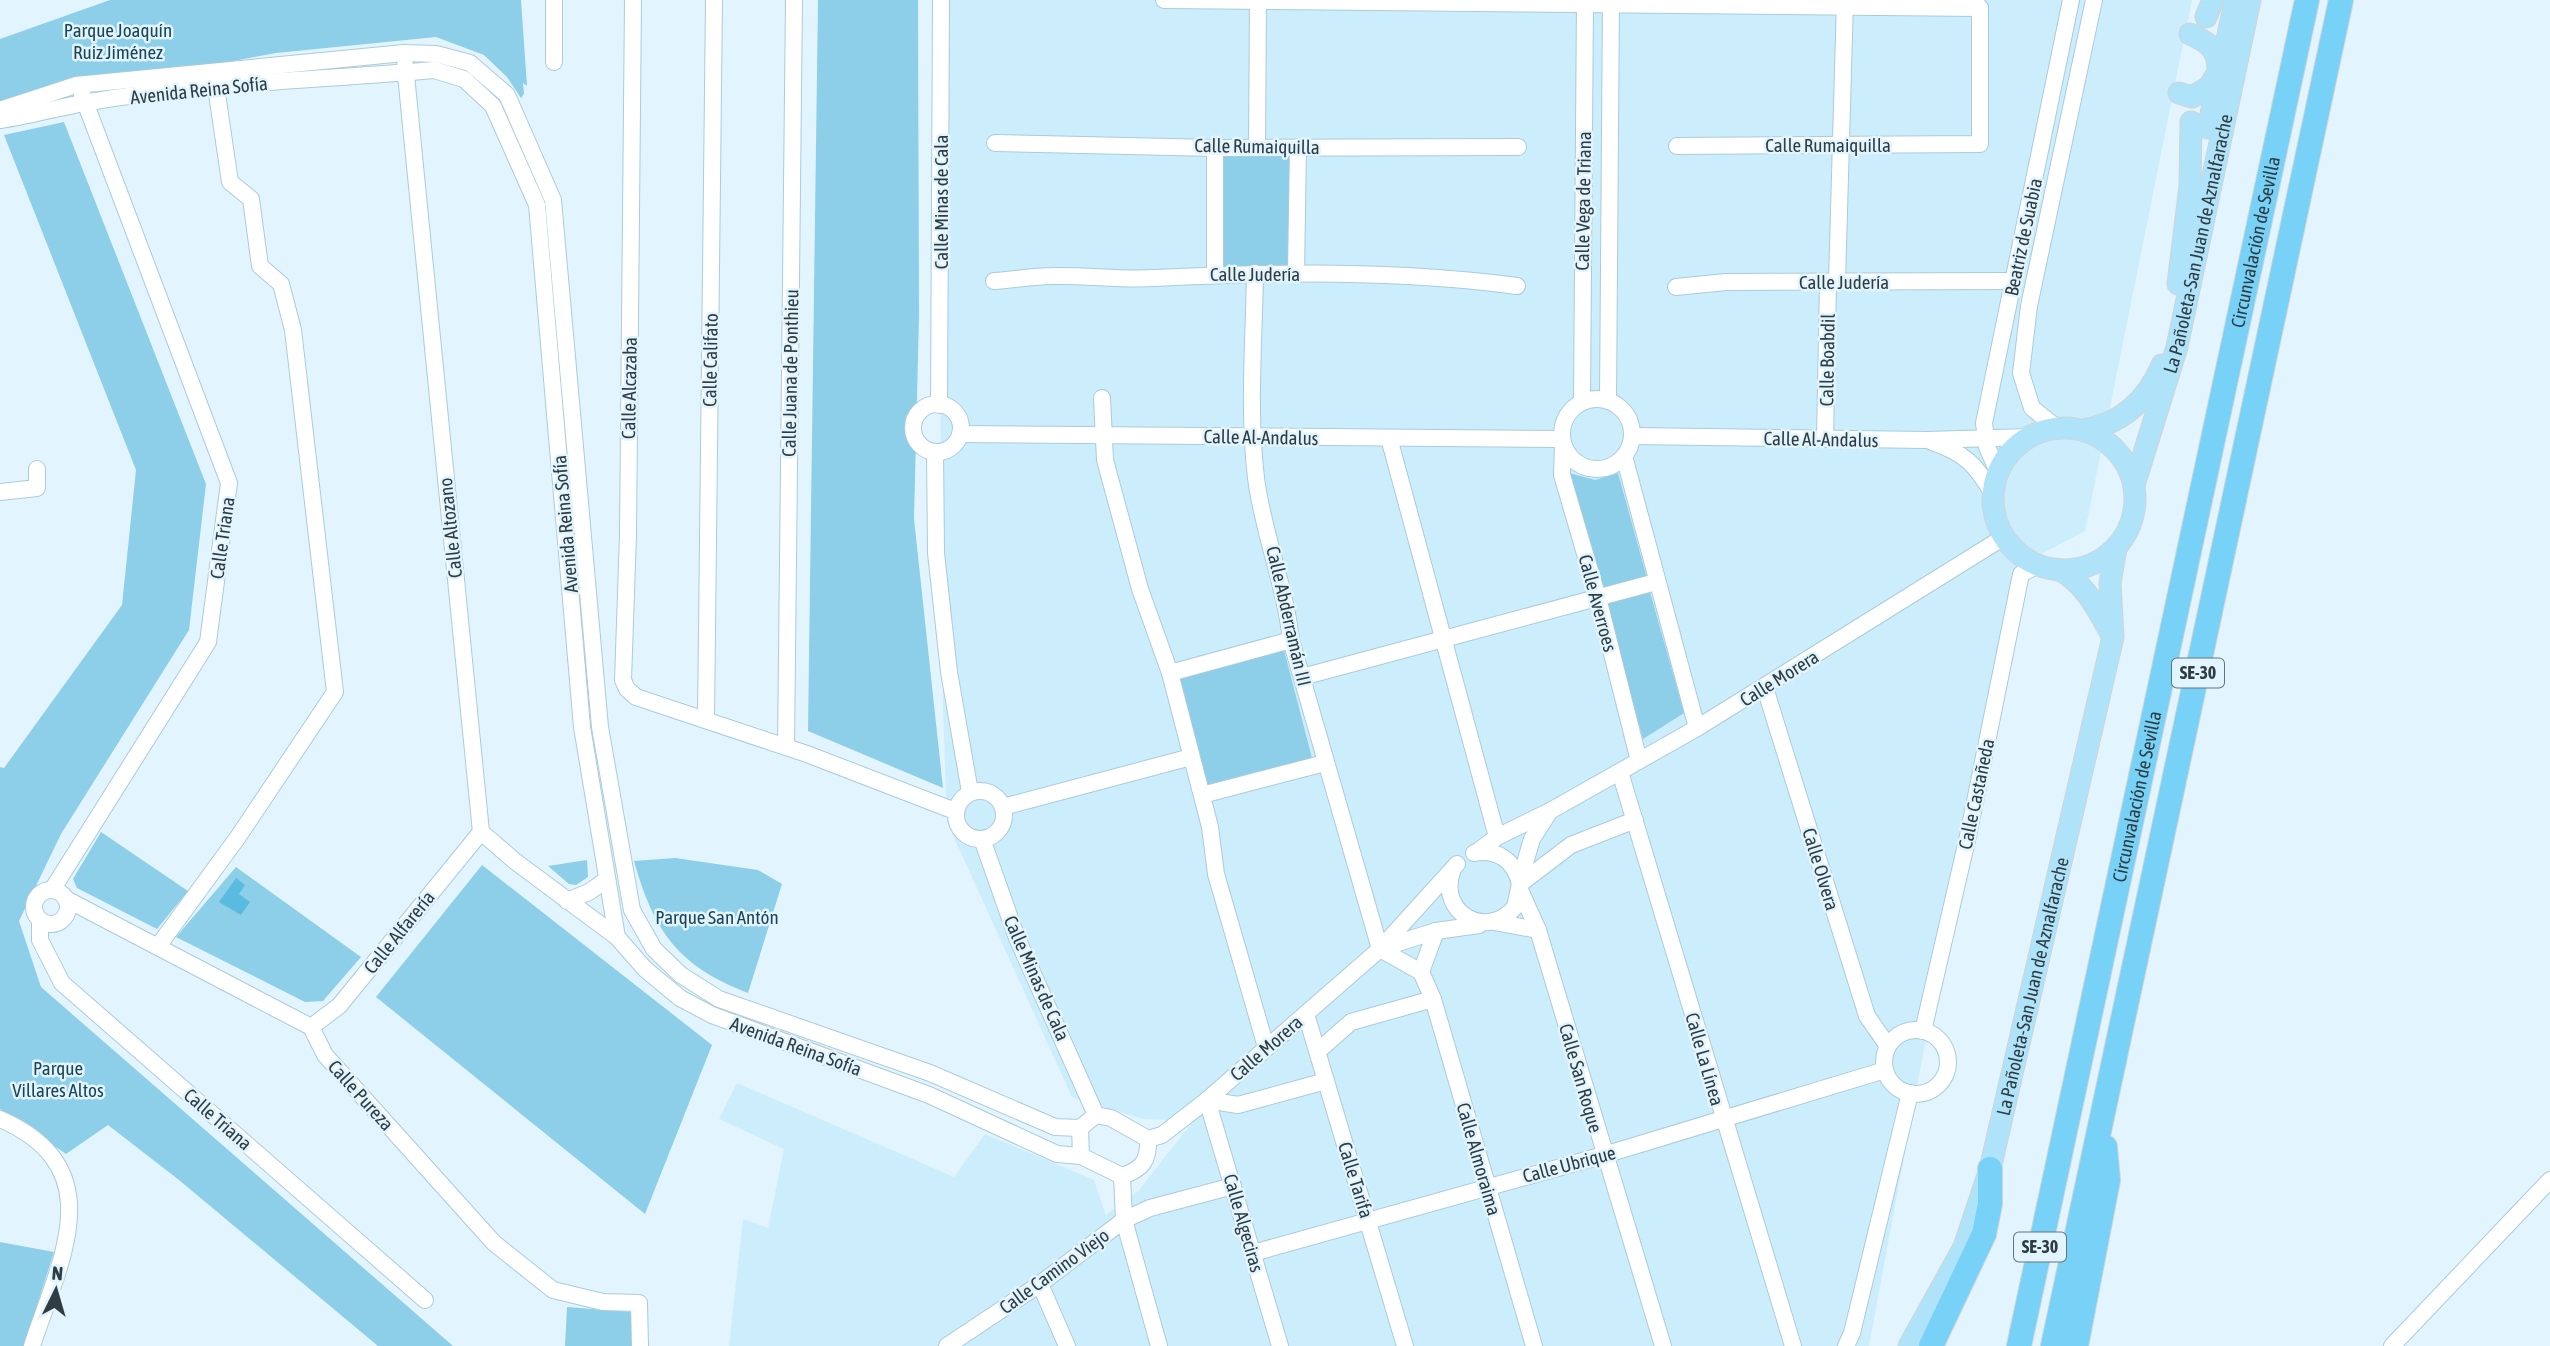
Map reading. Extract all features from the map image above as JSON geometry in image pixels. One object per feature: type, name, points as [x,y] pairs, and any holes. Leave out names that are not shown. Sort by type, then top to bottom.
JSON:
[{"type":"highway","name":"Circunvalación de Sevilla","points":[[2019,1346],[2307,0]]},
{"type":"highway","name":"Circunvalación de Sevilla","points":[[2053,1346],[2340,0]]},
{"type":"highway","points":[[2076,1346],[2108,1180],[2103,1120]]},
{"type":"highway","points":[[2002,1346],[2029,1227],[2062,1149]]},
{"type":"highway","points":[[1927,1335],[1984,1234],[1990,1204],[1990,1169]]},
{"type":"main road","name":"La Pañoleta-San Juan de Aznalfarache","points":[[2083,430],[2106,426],[2142,401],[2168,351],[2219,71],[2235,0]]},
{"type":"main road","points":[[2179,93],[2192,97],[2209,87],[2229,57],[2242,0]]},
{"type":"main road","name":"La Pañoleta-San Juan de Aznalfarache","points":[[2134,485],[2177,347],[2250,0]]},
{"type":"main road","points":[[2190,34],[2206,40],[2217,52],[2220,96],[2215,164]]},
{"type":"main road","points":[[2176,310],[2190,186],[2191,122]]},
{"type":"main road","points":[[2060,570],[2085,567],[2116,548],[2125,537],[2135,512],[2134,485],[2117,450],[2083,430],[2057,428],[2029,437],[2011,452],[1998,472],[1993,494],[1995,517],[2004,537],[2019,554],[2038,565],[2060,570],[2074,578],[2092,599],[2113,637]]},
{"type":"main road","name":"La Pañoleta-San Juan de Aznalfarache","points":[[1990,1169],[2113,637],[2109,583],[2116,548]]},
{"type":"main road","points":[[1909,1346],[1927,1335]]},
{"type":"main road","points":[[1917,1346],[1927,1335]]},
{"type":"street","points":[[554,0],[554,62]]},
{"type":"street","name":"Calle Alcazaba","points":[[633,0],[628,535],[622,680],[636,697],[786,747],[955,811]]},
{"type":"street","name":"Calle Califato","points":[[706,720],[714,0]]},
{"type":"street","name":"Calle Juana de Ponthieu","points":[[786,747],[794,0]]},
{"type":"street","name":"Calle Minas de Cala","points":[[939,404],[941,0]]},
{"type":"street","points":[[1164,0],[1977,4]]},
{"type":"street","name":"Beatriz de Suabia","points":[[1998,472],[1984,423],[2071,0]]},
{"type":"street","name":"Beatriz de Suabia","points":[[2057,428],[2032,408],[2021,373],[2029,306],[2094,0]]},
{"type":"street","points":[[1256,147],[1258,1]]},
{"type":"street","name":"Calle Vega de Triana","points":[[1582,402],[1585,2]]},
{"type":"street","name":"Calle Vega de Triana","points":[[1608,401],[1611,2]]},
{"type":"street","name":"Calle Boabdil","points":[[1825,439],[1847,3]]},
{"type":"street","name":"Calle Rumaiquilla","points":[[1676,146],[1980,144],[1977,4]]},
{"type":"street","name":"Calle Altozano","points":[[404,53],[481,832]]},
{"type":"street","name":"Avenida Reina Sofía","points":[[0,110],[76,85],[404,53],[436,54],[470,63],[507,95],[553,200],[600,727],[632,911],[654,949],[681,975],[719,999],[930,1073],[1055,1127],[1080,1128]]},
{"type":"street","name":"Avenida Reina Sofía","points":[[0,120],[46,114],[87,103],[216,87],[433,70],[464,79],[493,106],[537,205],[582,727],[617,937],[645,969],[680,998],[712,1015],[929,1095],[1057,1154],[1081,1156]]},
{"type":"street","name":"Calle Triana","points":[[59,895],[208,642],[229,483],[87,103],[76,85]]},
{"type":"street","points":[[159,945],[238,837],[335,692],[293,330],[281,284],[260,266],[251,199],[230,181],[216,87]]},
{"type":"street","name":"Calle Rumaiquilla","points":[[995,143],[1180,144],[1215,148],[1518,147]]},
{"type":"street","points":[[1296,274],[1298,147]]},
{"type":"street","points":[[1215,148],[1215,273]]},
{"type":"street","name":"Calle Judería","points":[[994,281],[1051,276],[1152,278],[1215,273],[1480,281],[1517,286]]},
{"type":"street","name":"Calle Abderramán III","points":[[1255,274],[1254,436],[1257,484],[1286,598],[1291,640],[1380,949]]},
{"type":"street","name":"Calle Judería","points":[[1676,287],[1726,282],[2014,281]]},
{"type":"street","points":[[1102,398],[1105,460],[1135,571],[1170,673],[1202,795],[1224,899],[1266,1047]]},
{"type":"street","points":[[1608,401],[1626,415],[1632,436],[1624,456],[1607,468],[1586,467],[1569,456],[1563,442],[1566,418],[1582,402],[1608,401]]},
{"type":"street","points":[[939,404],[956,414],[960,433],[954,446],[935,453],[921,447],[913,426],[918,413],[939,404]]},
{"type":"street","name":"Calle Al-Andalus","points":[[960,433],[1563,442]]},
{"type":"street","name":"Calle Al-Andalus","points":[[1632,436],[1927,440],[1986,436],[2029,437]]},
{"type":"street","points":[[1389,438],[1468,738],[1497,836]]},
{"type":"street","name":"Calle Al-Andalus","points":[[1927,440],[1952,449],[1977,467],[1993,494]]},
{"type":"street","name":"Calle Averroes","points":[[1563,442],[1562,475],[1598,598],[1639,761]]},
{"type":"street","points":[[935,453],[936,553],[949,672],[970,792]]},
{"type":"street","points":[[1624,456],[1697,729]]},
{"type":"street","points":[[0,492],[37,488],[37,468]]},
{"type":"street","name":"Calle Morera","points":[[1477,852],[1497,836],[1550,811],[1697,729],[2004,537]]},
{"type":"street","name":"Calle Castañeda","points":[[1923,1031],[1968,836],[2021,574],[2038,565]]},
{"type":"street","points":[[1302,677],[1656,582]]},
{"type":"street","points":[[1170,673],[1291,640]]},
{"type":"street","name":"Calle Olvera","points":[[1765,688],[1867,1016],[1888,1046]]},
{"type":"street","points":[[1003,807],[1191,757]]},
{"type":"street","points":[[1202,795],[1325,763]]},
{"type":"street","name":"Calle La Línea","points":[[1620,772],[1793,1346]]},
{"type":"street","points":[[986,791],[993,794],[1003,807],[1000,828],[982,839],[965,834],[956,820],[955,811],[963,797],[970,792],[986,791]]},
{"type":"street","name":"Calle Morera","points":[[1520,885],[1532,839],[1550,811]]},
{"type":"street","points":[[1492,923],[1509,914],[1520,885],[1571,845],[1635,820]]},
{"type":"street","points":[[481,832],[617,937],[634,935],[644,946],[654,949]]},
{"type":"street","name":"Calle Alfarería","points":[[311,1027],[339,1006],[481,832]]},
{"type":"street","name":"Calle Minas de Cala","points":[[982,839],[1017,938],[1096,1115]]},
{"type":"street","points":[[1520,885],[1504,857],[1477,852],[1457,864],[1448,882],[1450,901],[1462,916],[1471,921],[1538,930]]},
{"type":"street","name":"Calle Morera","points":[[1148,1139],[1162,1135],[1207,1100],[1380,949],[1457,864]]},
{"type":"street","points":[[617,937],[626,922],[618,901],[624,874]]},
{"type":"street","points":[[567,901],[589,892],[606,880]]},
{"type":"street","name":"Calle San Roque","points":[[1520,885],[1538,930],[1663,1346]]},
{"type":"street","points":[[59,895],[68,909],[62,921],[49,924],[40,920],[33,906],[40,894],[59,895],[159,945],[311,1027]]},
{"type":"street","name":"Calle Triana","points":[[40,920],[40,940],[62,983],[425,1300]]},
{"type":"street","name":"Calle Morera","points":[[1380,949],[1436,931],[1492,923]]},
{"type":"street","points":[[1380,949],[1421,972],[1436,931]]},
{"type":"street","name":"Calle Almoraima","points":[[1421,972],[1433,999],[1534,1346]]},
{"type":"street","points":[[1318,1051],[1351,1022],[1433,999]]},
{"type":"street","name":"Calle Tarifa","points":[[1306,1014],[1405,1346]]},
{"type":"street","name":"Calle Pureza","points":[[311,1027],[325,1055],[494,1243],[553,1290],[603,1302],[639,1303],[640,1346]]},
{"type":"street","points":[[1923,1031],[1940,1041],[1948,1059],[1947,1069],[1937,1086],[1928,1091],[1910,1093],[1894,1085],[1885,1070],[1888,1046],[1903,1032],[1923,1031]]},
{"type":"street","name":"Calle Ubrique","points":[[1253,1253],[1604,1155],[1885,1070]]},
{"type":"street","points":[[1207,1100],[1238,1105],[1326,1081]]},
{"type":"street","points":[[1846,1346],[1852,1333],[1910,1093]]},
{"type":"street","name":"Calle Algeciras","points":[[1207,1100],[1280,1346]]},
{"type":"street","points":[[1096,1115],[1111,1118],[1148,1139],[1146,1160],[1139,1170],[1122,1176],[1081,1156],[1080,1128],[1096,1115]]},
{"type":"street","points":[[0,1119],[15,1125],[53,1156],[71,1192],[69,1232],[32,1346]]},
{"type":"street","name":"Calle Camino Viejo","points":[[947,1346],[1040,1284],[1124,1220],[1122,1176]]},
{"type":"street","points":[[2392,1346],[2550,1180]]},
{"type":"street","points":[[1159,1346],[1124,1220],[1150,1208],[1233,1186]]},
{"type":"street","points":[[1040,1284],[1067,1346]]},
{"type":"shaded area","points":[[942,0],[2192,0],[2085,531],[2013,569],[1869,1346],[729,1346],[743,1219],[768,1228],[784,1149],[719,1119],[737,1083],[954,1177],[985,1134],[1094,1180],[1106,1215],[1139,1190],[1193,1121],[1142,1119],[1072,1097],[947,822],[943,707],[940,350]]},
{"type":"shaded area","points":[[236,878],[245,885],[239,894],[250,902],[241,915],[219,902]]},
{"type":"green space","name":"Parque Joaquín Ruiz Jiménez","points":[[110,0],[521,0],[527,86],[523,83],[524,94],[521,98],[507,77],[484,55],[436,37],[276,53],[0,104],[0,39]]},
{"type":"green space","points":[[818,0],[918,0],[919,315],[914,519],[943,788],[808,731]]},
{"type":"green space","name":"Parque Villares Altos","points":[[64,122],[206,484],[189,630],[61,834],[19,921],[41,987],[453,1346],[378,1346],[179,1180],[108,1125],[66,1154],[0,1109],[0,767],[4,768],[122,605],[136,470],[4,135]]},
{"type":"green space","points":[[1220,152],[1290,152],[1290,269],[1220,269]]},
{"type":"green space","points":[[1569,473],[1595,480],[1618,473],[1647,578],[1603,589]]},
{"type":"green space","points":[[1650,592],[1684,713],[1643,739],[1606,603]]},
{"type":"green space","points":[[1284,650],[1312,758],[1208,785],[1179,677]]},
{"type":"green space","points":[[101,832],[188,891],[157,929],[77,888],[73,879]]},
{"type":"green space","name":"Parque San Antón","points":[[675,858],[758,870],[782,884],[748,993],[703,971],[672,944],[660,927],[650,908],[634,861]]},
{"type":"green space","points":[[587,860],[588,877],[576,885],[569,884],[548,866]]},
{"type":"green space","points":[[482,865],[712,1045],[645,1214],[376,997]]},
{"type":"green space","points":[[236,867],[361,957],[323,1001],[305,1002],[176,937]]},
{"type":"green space","points":[[0,1242],[54,1252],[24,1346],[0,1346]]},
{"type":"green space","points":[[567,1307],[631,1312],[633,1346],[565,1346]]}]
